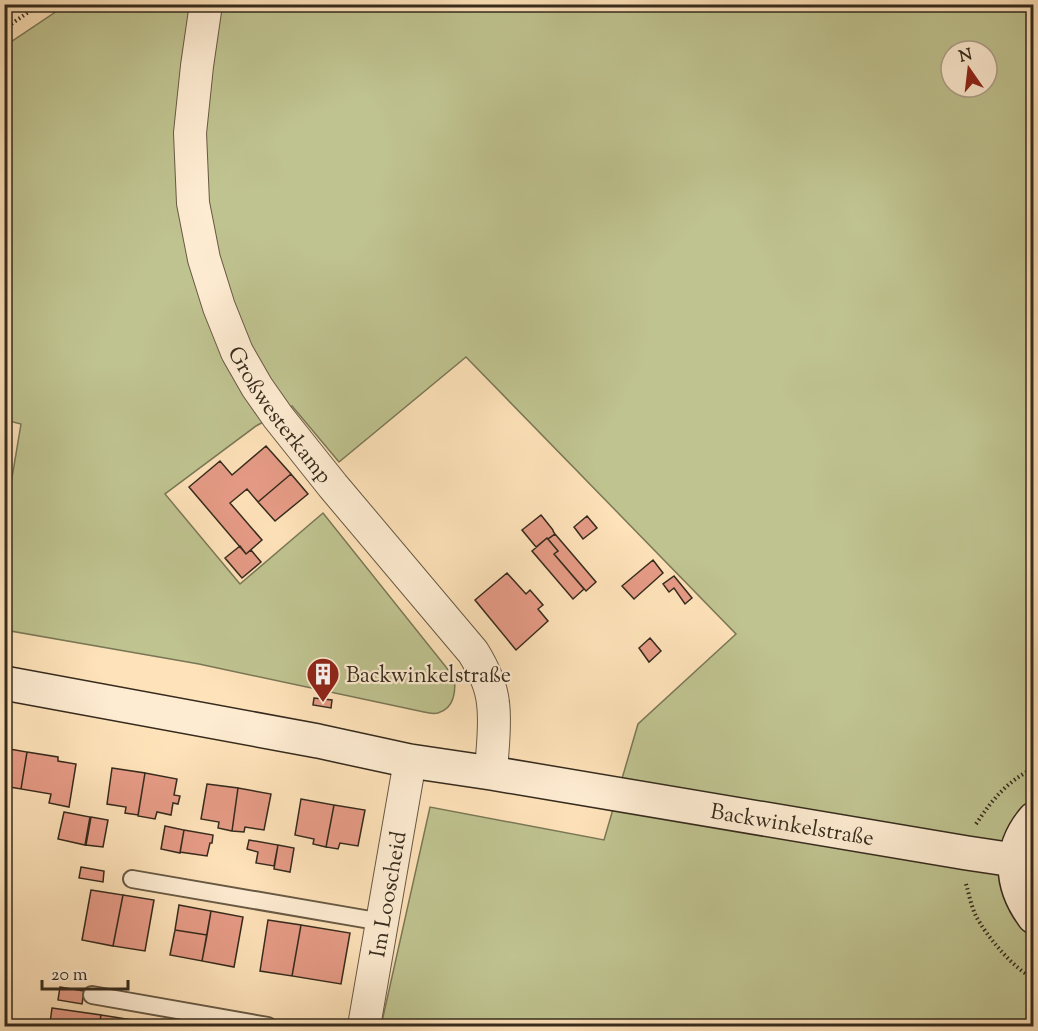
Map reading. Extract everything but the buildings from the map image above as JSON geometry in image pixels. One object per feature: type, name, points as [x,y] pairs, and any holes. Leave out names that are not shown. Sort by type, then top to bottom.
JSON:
[{"type":"main road","name":"Backwinkelstraße","points":[[4,683],[318,741],[410,761],[1014,860]]},
{"type":"main road","points":[[1034,819],[1024,833],[1014,860],[1020,894],[1027,909],[1034,917]]},
{"type":"street","name":"Großwesterkamp","points":[[206,4],[190,133],[193,203],[204,259],[219,307],[237,352],[278,417],[473,652],[482,666],[493,704],[491,773]]},
{"type":"street","name":"Im Looscheid","points":[[364,1026],[410,761]]},
{"type":"lane","points":[[132,879],[382,922]]},
{"type":"lane","points":[[92,995],[268,1026]]},
{"type":"path","points":[[4,29],[40,4]]},
{"type":"green space","points":[[66,5],[1033,5],[1033,1026],[381,1026],[430,807],[604,840],[638,724],[736,634],[466,357],[339,462],[292,406],[256,426],[165,494],[240,584],[323,513],[454,677],[453,698],[444,711],[427,713],[199,664],[5,630],[5,519],[21,424],[5,420],[5,46]]},
{"type":"place","name":"Backwinkelstraße","points":[[323,703]]}]
